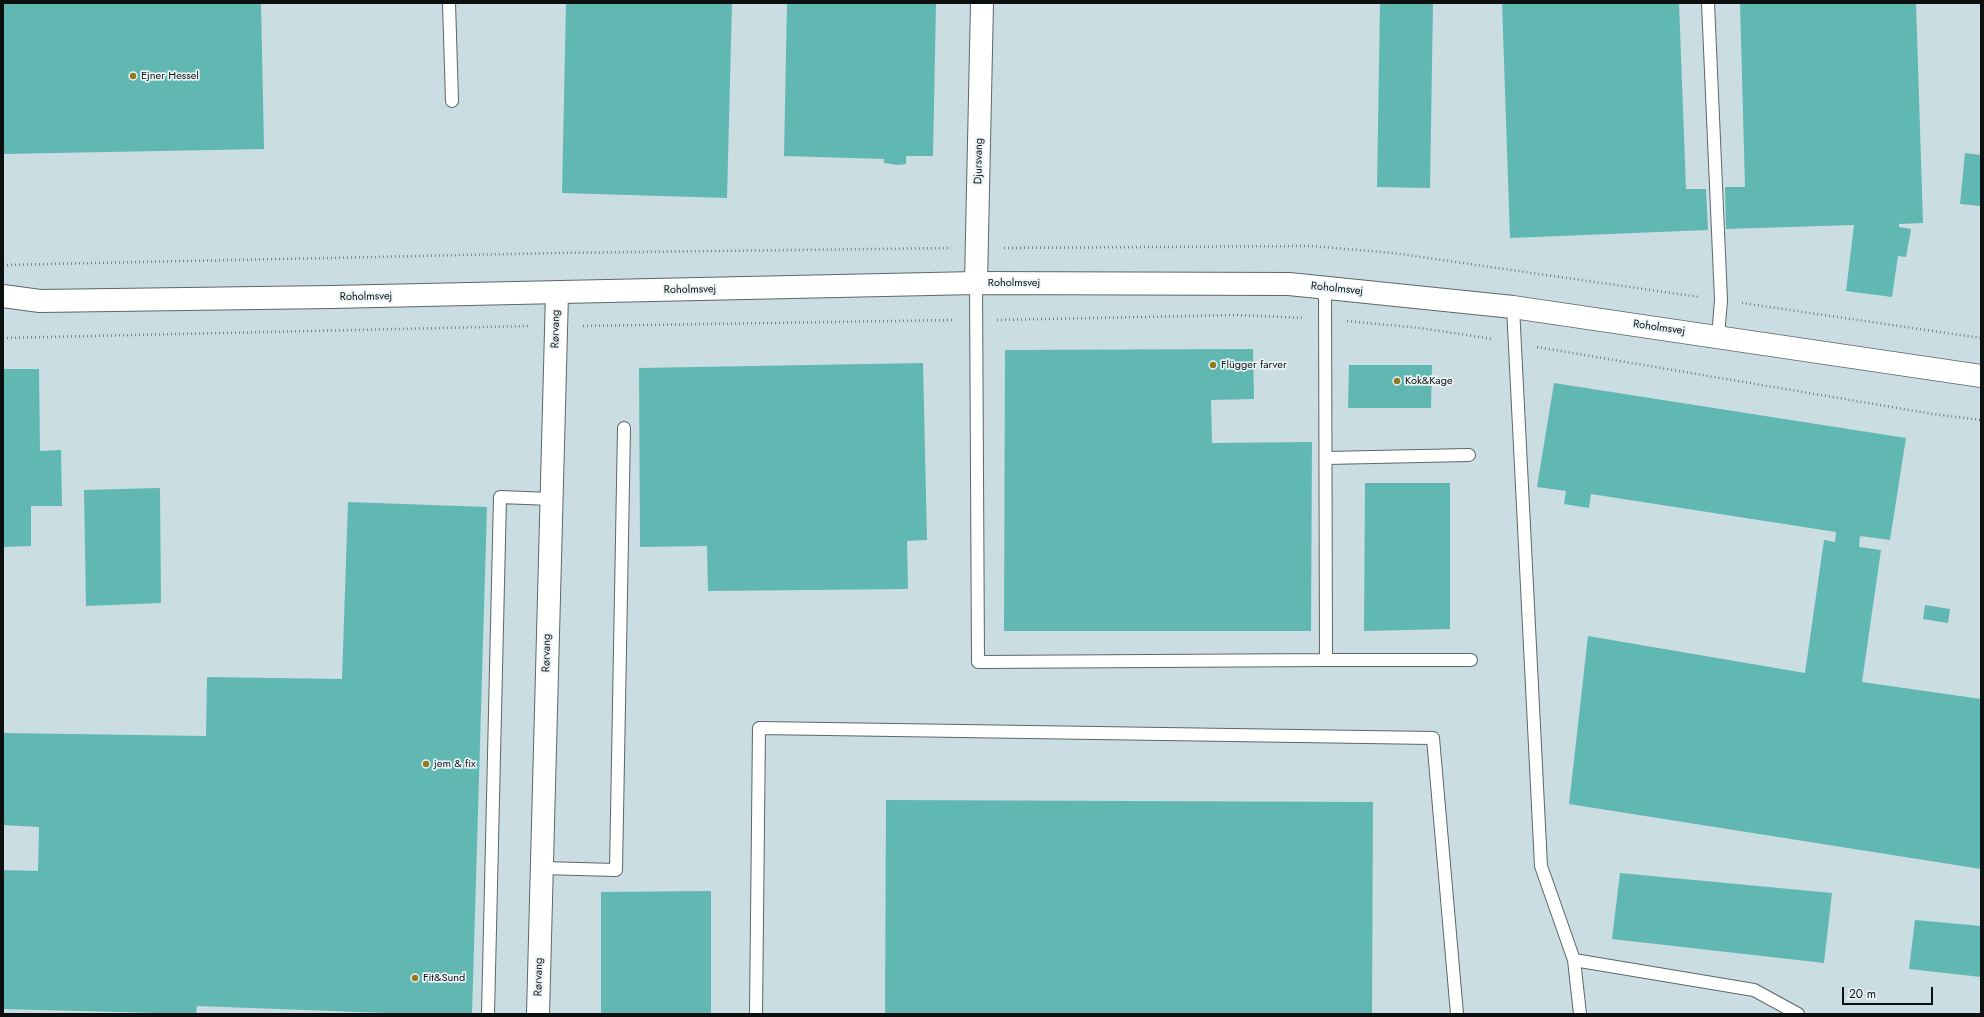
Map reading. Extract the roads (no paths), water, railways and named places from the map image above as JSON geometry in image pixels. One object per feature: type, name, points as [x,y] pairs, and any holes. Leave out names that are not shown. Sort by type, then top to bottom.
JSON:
[{"type":"street","name":"Djursvang","points":[[976,283],[982,3]]},
{"type":"street","name":"Roholmsvej","points":[[3,308],[40,302],[557,293],[976,283],[1289,284],[1513,307],[1981,376]]},
{"type":"street","name":"Rørvang","points":[[538,1014],[557,293]]},
{"type":"street","name":"Roholmsvej","points":[[3,296],[40,302]]},
{"type":"lane","points":[[449,3],[452,101]]},
{"type":"lane","points":[[1708,3],[1721,300],[1718,337]]},
{"type":"lane","name":"Djursvang","points":[[976,283],[978,662],[1326,660]]},
{"type":"lane","points":[[1325,288],[1326,660],[1471,660]]},
{"type":"lane","points":[[1513,307],[1541,866],[1574,960],[1580,1014]]},
{"type":"lane","points":[[542,868],[616,870],[624,428]]},
{"type":"lane","points":[[1326,458],[1469,455]]},
{"type":"lane","points":[[488,1014],[500,497],[552,499]]},
{"type":"lane","points":[[756,1014],[759,728],[1433,738],[1457,1014]]},
{"type":"lane","points":[[1574,960],[1754,990],[1798,1014]]},
{"type":"place","name":"Ejner Hessel","points":[[133,76]]},
{"type":"place","name":"Flügger farver","points":[[1213,365]]},
{"type":"place","name":"Kok&Kage","points":[[1397,381]]},
{"type":"place","name":"jem & fix","points":[[426,764]]},
{"type":"place","name":"Fit&Sund","points":[[415,978]]}]
